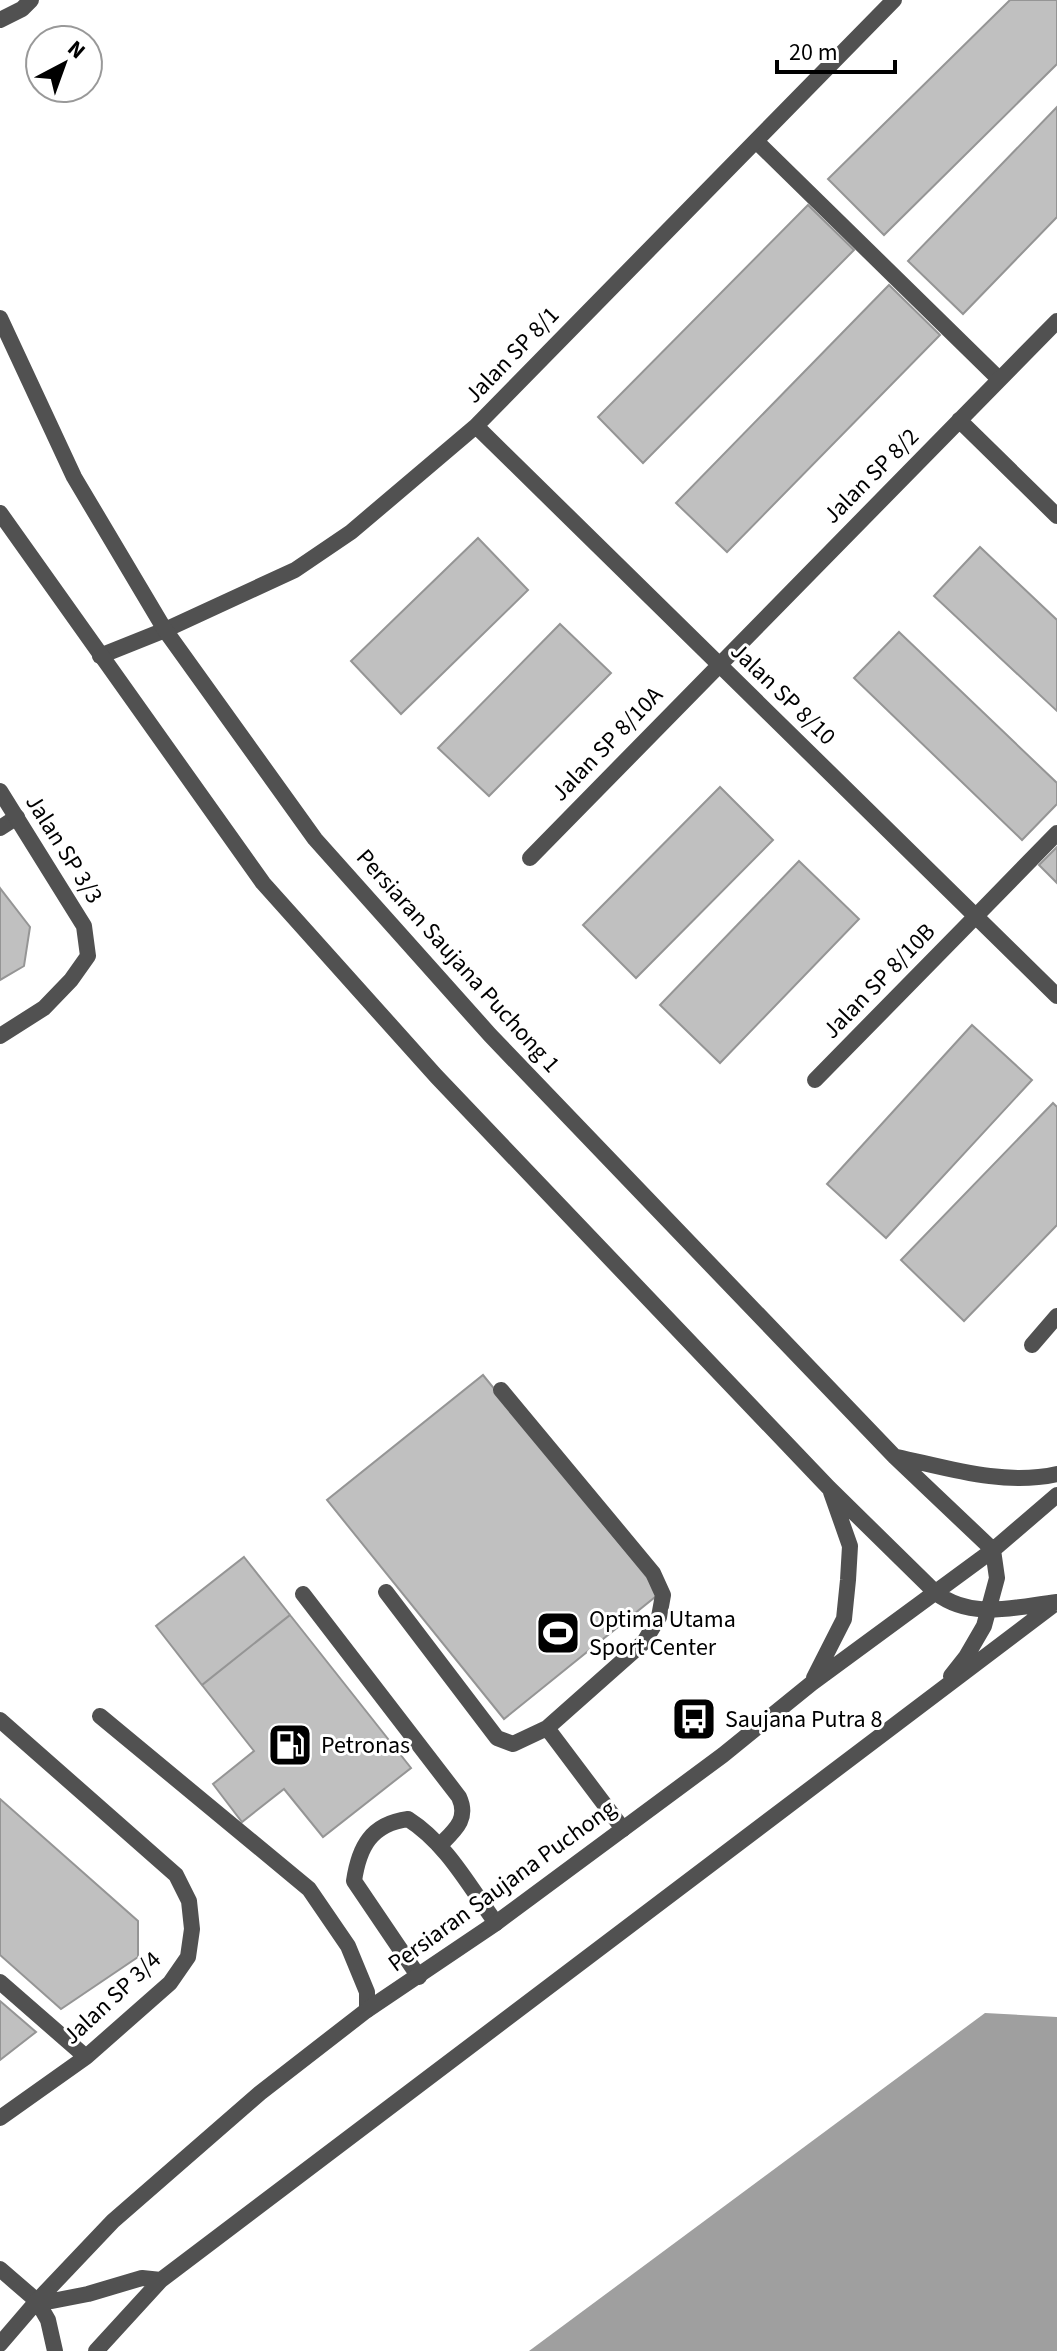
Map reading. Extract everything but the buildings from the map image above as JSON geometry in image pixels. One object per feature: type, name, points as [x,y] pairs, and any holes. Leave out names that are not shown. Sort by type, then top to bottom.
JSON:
[{"type":"street","points":[[0,20],[22,9],[31,0]]},
{"type":"street","name":"Jalan SP 8/1","points":[[100,656],[165,630],[295,570],[351,532],[476,426],[894,0]]},
{"type":"street","points":[[756,141],[999,379]]},
{"type":"street","name":"Persiaran Saujana Puchong 1","points":[[0,318],[74,477],[165,630],[315,839],[490,1035],[895,1457],[993,1550]]},
{"type":"street","name":"Jalan SP 8/2","points":[[719,665],[1057,321]]},
{"type":"street","points":[[959,420],[1057,516]]},
{"type":"street","name":"Jalan SP 8/10","points":[[476,426],[1057,996]]},
{"type":"street","points":[[0,513],[263,883],[436,1076],[829,1488],[950,1604],[989,1610],[1057,1602]]},
{"type":"street","name":"Jalan SP 8/10A","points":[[530,858],[719,665]]},
{"type":"street","name":"Jalan SP 3/3","points":[[0,791],[84,926],[88,956],[71,980],[44,1008],[0,1036]]},
{"type":"street","points":[[0,828],[17,817]]},
{"type":"street","name":"Jalan SP 8/10B","points":[[815,1080],[1057,833]]},
{"type":"street","points":[[1032,1345],[1057,1316]]},
{"type":"street","points":[[386,1592],[497,1738],[513,1744],[547,1728],[644,1642],[659,1617],[663,1595],[653,1573],[501,1390]]},
{"type":"street","points":[[895,1457],[978,1475],[1036,1479],[1057,1474]]},
{"type":"street","points":[[812,1683],[844,1619],[848,1580],[850,1546],[829,1488]]},
{"type":"street","name":"Persiaran Saujana Puchong","points":[[0,2344],[113,2221],[260,2093],[367,2010],[496,1923],[723,1755],[812,1683],[993,1550],[1057,1495]]},
{"type":"street","points":[[937,1694],[966,1657],[984,1626],[997,1578],[993,1550]]},
{"type":"street","points":[[303,1594],[459,1797],[464,1807],[463,1818],[440,1845]]},
{"type":"street","points":[[96,2351],[161,2280],[1057,1602]]},
{"type":"street","points":[[100,1716],[309,1889],[348,1946],[367,1992],[367,2010]]},
{"type":"street","name":"Jalan SP 3/4","points":[[0,1720],[176,1875],[189,1901],[192,1929],[188,1957],[170,1983],[86,2057],[0,2118]]},
{"type":"street","points":[[547,1728],[623,1829]]},
{"type":"street","points":[[419,1977],[354,1881],[358,1857],[378,1830],[391,1821],[408,1819],[425,1830],[440,1845],[496,1923]]},
{"type":"street","points":[[0,1982],[86,2057]]},
{"type":"street","points":[[0,2269],[37,2301],[48,2320],[55,2351]]},
{"type":"street","points":[[37,2301],[88,2294],[142,2278],[161,2280]]},
{"type":"shaded area","points":[[985,2013],[1057,2017],[1057,2351],[529,2351]]},
{"type":"place","name":"Optima Utama Sport Center","points":[[558,1633]]},
{"type":"place","name":"Saujana Putra 8","points":[[694,1719]]},
{"type":"place","name":"Petronas","points":[[290,1745]]}]
